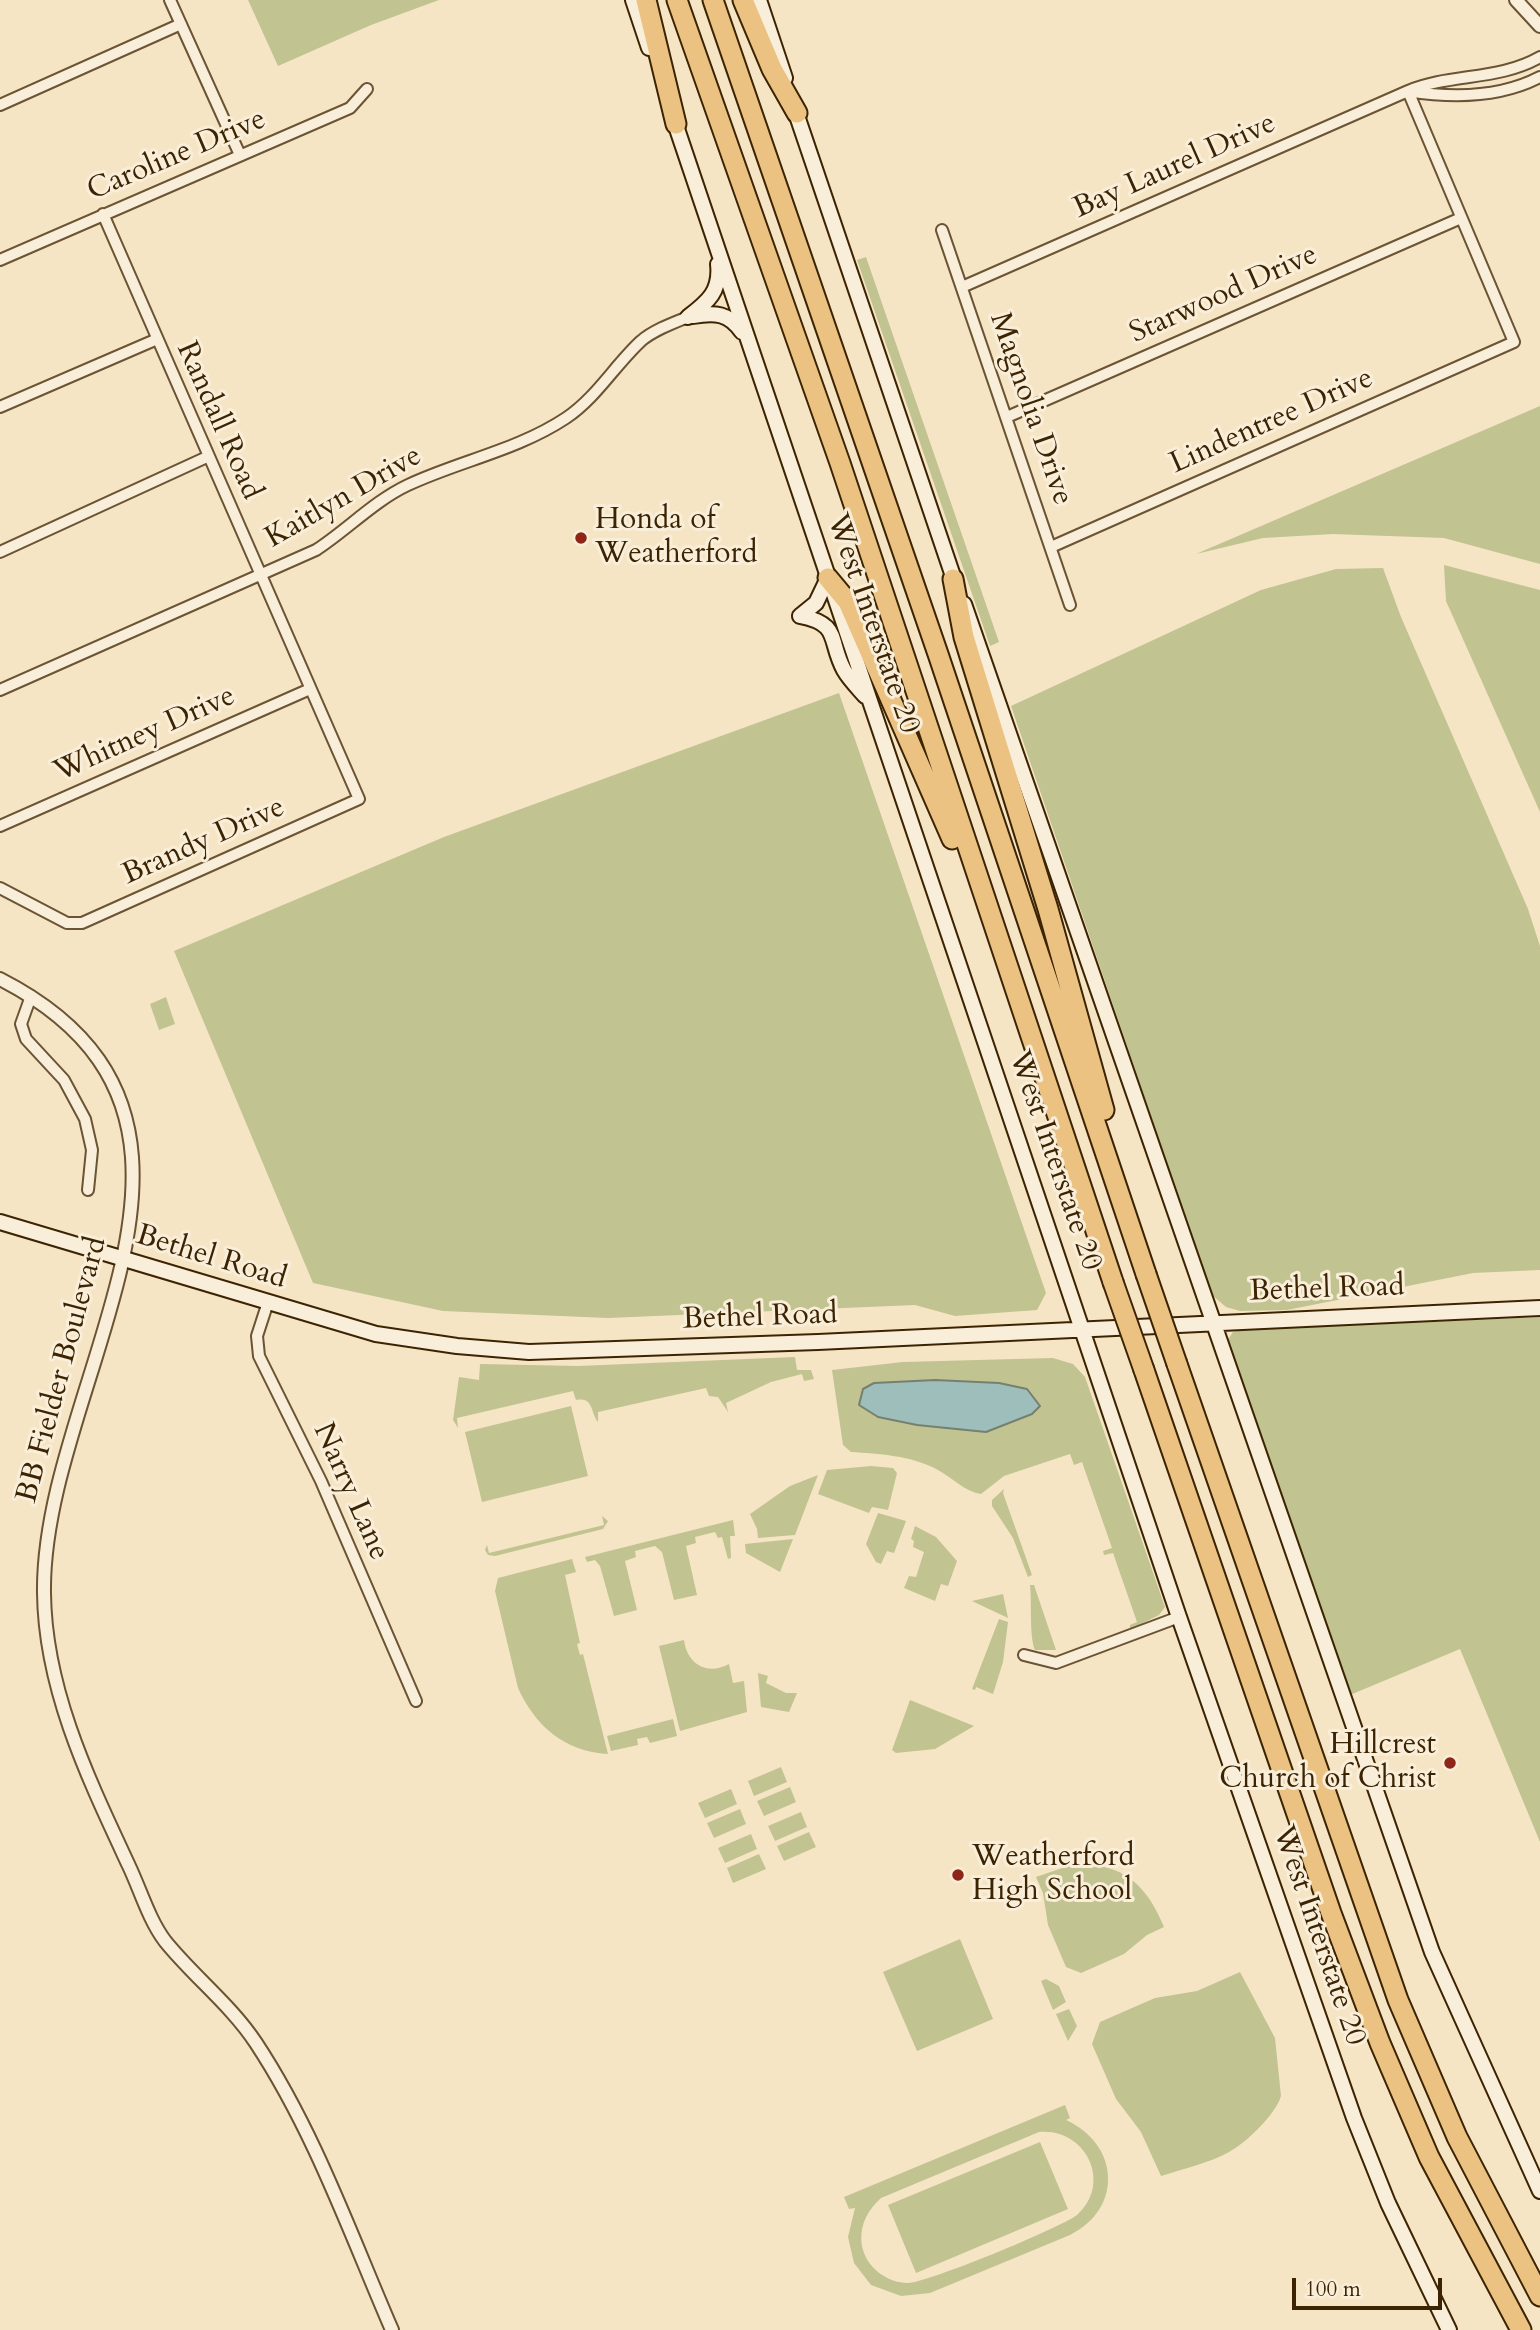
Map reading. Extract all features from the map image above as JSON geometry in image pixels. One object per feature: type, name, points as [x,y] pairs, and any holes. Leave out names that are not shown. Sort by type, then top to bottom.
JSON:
[{"type":"highway","points":[[646,0],[676,124]]},
{"type":"highway","points":[[677,0],[844,476],[1113,1282],[1331,1913],[1380,2043],[1429,2157],[1521,2330]]},
{"type":"highway","points":[[713,0],[1146,1274],[1398,2000],[1457,2137],[1540,2296]]},
{"type":"highway","points":[[743,0],[772,69],[797,113]]},
{"type":"highway","points":[[828,578],[848,602],[916,752],[974,900],[994,926]]},
{"type":"highway","points":[[953,579],[964,637],[1086,1040],[1108,1129],[1110,1163]]},
{"type":"main road","name":"West Interstate 20","points":[[633,0],[1179,1618],[1354,2118],[1388,2203],[1449,2330]]},
{"type":"main road","points":[[759,0],[953,579],[976,631],[1432,1952],[1540,2191]]},
{"type":"main road","name":"Kaitlyn Drive","points":[[688,317],[714,295],[719,275],[715,242]]},
{"type":"main road","name":"Kaitlyn Drive","points":[[688,317],[723,314],[733,320],[751,347]]},
{"type":"main road","points":[[828,578],[816,603],[800,617],[820,620],[829,628],[844,670],[871,704]]},
{"type":"main road","name":"Bethel Road","points":[[0,1222],[376,1334],[457,1346],[528,1352],[1084,1330],[1213,1321],[1540,1308]]},
{"type":"street","points":[[170,0],[240,155]]},
{"type":"street","points":[[1516,0],[1540,26]]},
{"type":"street","points":[[0,104],[181,24]]},
{"type":"street","name":"Bay Laurel Drive","points":[[961,287],[1408,92],[1442,79],[1500,74],[1540,57]]},
{"type":"street","name":"Bay Laurel Drive","points":[[1408,92],[1437,96],[1484,94],[1514,89],[1540,77]]},
{"type":"street","name":"Caroline Drive","points":[[0,260],[350,108],[367,89]]},
{"type":"street","points":[[1408,92],[1461,218]]},
{"type":"street","name":"Randall Road","points":[[103,214],[155,340],[359,799]]},
{"type":"street","name":"Lindentree Drive","points":[[1051,547],[1514,342],[1461,218]]},
{"type":"street","name":"Starwood Drive","points":[[1007,416],[1461,218]]},
{"type":"street","name":"Magnolia Drive","points":[[942,230],[1070,605]]},
{"type":"street","name":"Kaitlyn Drive","points":[[0,690],[316,550],[351,527],[382,500],[407,485],[547,430],[596,392],[643,340],[688,317]]},
{"type":"street","points":[[0,407],[155,340]]},
{"type":"street","points":[[0,552],[207,457]]},
{"type":"street","name":"Whitney Drive","points":[[0,826],[310,689]]},
{"type":"street","name":"Brandy Drive","points":[[0,888],[67,923],[82,923],[359,799]]},
{"type":"street","name":"BB Fielder Boulevard","points":[[0,979],[32,995],[68,1022],[94,1051],[115,1086],[124,1112],[134,1164],[133,1203],[124,1259],[51,1506],[44,1594],[54,1673],[79,1756],[163,1939],[254,2040],[300,2118],[391,2330]]},
{"type":"street","points":[[32,995],[21,1024],[26,1039],[64,1080],[85,1119],[92,1150],[88,1190]]},
{"type":"street","name":"Narry Lane","points":[[268,1302],[257,1336],[258,1356],[321,1481],[416,1701]]},
{"type":"street","points":[[1024,1655],[1056,1663],[1179,1618]]},
{"type":"green space","points":[[248,0],[439,0],[371,25],[278,66]]},
{"type":"green space","points":[[866,257],[999,642],[990,646],[857,260]]},
{"type":"green space","points":[[1540,406],[1540,564],[1444,538],[1333,534],[1263,538],[1196,554]]},
{"type":"green space","points":[[1444,565],[1540,590],[1540,812],[1446,601]]},
{"type":"green space","points":[[1383,568],[1401,617],[1528,909],[1540,946],[1540,1270],[1473,1273],[1287,1310],[1240,1311],[1226,1307],[1212,1295],[1011,706],[1261,590],[1336,569]]},
{"type":"green space","points":[[839,693],[1046,1293],[1037,1310],[955,1316],[915,1305],[608,1318],[443,1311],[313,1283],[174,951],[444,837]]},
{"type":"green space","points":[[166,997],[175,1024],[159,1030],[150,1004]]},
{"type":"green space","points":[[1540,1317],[1540,1842],[1460,1649],[1350,1695],[1227,1341],[1233,1332],[1242,1330]]},
{"type":"green space","points":[[795,1357],[797,1370],[811,1370],[814,1379],[804,1381],[802,1374],[771,1382],[726,1403],[728,1412],[718,1397],[709,1396],[706,1388],[598,1412],[598,1422],[589,1403],[576,1400],[573,1391],[457,1418],[458,1428],[453,1420],[459,1377],[479,1380],[480,1364],[578,1366]]},
{"type":"green space","points":[[1053,1358],[1073,1364],[1085,1377],[1165,1607],[1159,1615],[1130,1629],[1130,1625],[1137,1622],[1113,1553],[1104,1555],[1103,1551],[1112,1548],[1082,1462],[1074,1465],[1070,1454],[1004,1476],[981,1494],[970,1491],[938,1470],[917,1461],[851,1452],[843,1445],[832,1370],[903,1362]]},
{"type":"green space","points":[[571,1406],[588,1476],[482,1502],[465,1432]]},
{"type":"green space","points":[[871,1466],[893,1468],[897,1473],[888,1510],[872,1507],[869,1513],[818,1494],[827,1470]]},
{"type":"green space","points":[[818,1475],[795,1535],[758,1538],[750,1514],[790,1486]]},
{"type":"green space","points":[[1004,1489],[1003,1493],[1032,1575],[1028,1577],[1013,1538],[992,1506],[992,1500]]},
{"type":"green space","points":[[878,1513],[906,1521],[894,1553],[887,1551],[881,1564],[876,1562],[866,1544]]},
{"type":"green space","points":[[602,1516],[608,1521],[603,1529],[495,1556],[488,1555],[485,1550],[487,1545],[489,1553],[604,1525]]},
{"type":"green space","points":[[733,1520],[735,1536],[730,1536],[731,1558],[728,1559],[722,1537],[718,1538],[715,1532],[695,1537],[696,1543],[686,1546],[697,1595],[674,1600],[662,1552],[655,1546],[635,1551],[636,1557],[625,1561],[637,1610],[614,1616],[600,1566],[595,1560],[587,1562],[585,1557]]},
{"type":"green space","points":[[915,1526],[936,1537],[957,1561],[948,1586],[941,1584],[935,1601],[904,1588],[909,1576],[916,1577],[924,1552],[913,1547],[914,1541],[911,1539]]},
{"type":"green space","points":[[793,1539],[780,1572],[746,1553],[745,1544]]},
{"type":"green space","points":[[572,1559],[576,1572],[565,1575],[580,1643],[577,1644],[580,1655],[583,1654],[608,1754],[592,1752],[565,1742],[533,1714],[518,1688],[495,1591],[498,1578]]},
{"type":"green space","points":[[1030,1585],[1034,1585],[1056,1650],[1035,1650],[1031,1628]]},
{"type":"green space","points":[[1003,1594],[1008,1618],[972,1601]]},
{"type":"green space","points":[[999,1619],[1008,1622],[1003,1662],[993,1694],[976,1687],[975,1690],[972,1689]]},
{"type":"green space","points":[[684,1640],[689,1656],[699,1666],[713,1669],[729,1664],[733,1683],[744,1681],[747,1712],[680,1731],[659,1646]]},
{"type":"green space","points":[[758,1673],[768,1676],[766,1683],[786,1693],[797,1693],[789,1712],[761,1707]]},
{"type":"green space","points":[[910,1700],[974,1726],[935,1749],[896,1753],[892,1750]]},
{"type":"green space","points":[[673,1719],[677,1736],[650,1743],[647,1737],[637,1739],[638,1745],[611,1751],[607,1736]]},
{"type":"green space","points":[[781,1767],[787,1782],[754,1796],[748,1781]]},
{"type":"green space","points":[[790,1787],[796,1802],[764,1816],[757,1801]]},
{"type":"green space","points":[[731,1789],[737,1804],[705,1818],[698,1803]]},
{"type":"green space","points":[[740,1809],[746,1824],[714,1838],[707,1823]]},
{"type":"green space","points":[[801,1812],[807,1827],[775,1841],[768,1826]]},
{"type":"green space","points":[[809,1832],[816,1847],[784,1861],[777,1846]]},
{"type":"green space","points":[[751,1834],[757,1849],[725,1863],[718,1848]]},
{"type":"green space","points":[[759,1854],[766,1869],[733,1883],[727,1868]]},
{"type":"green space","points":[[1074,1864],[1106,1867],[1130,1879],[1149,1898],[1164,1927],[1147,1935],[1124,1954],[1081,1973],[1066,1967],[1048,1925],[1043,1893],[1036,1877]]},
{"type":"green space","points":[[960,1939],[993,2019],[917,2051],[883,1972]]},
{"type":"green space","points":[[1240,1972],[1275,2038],[1281,2096],[1267,2119],[1236,2148],[1196,2166],[1161,2176],[1141,2132],[1116,2099],[1092,2044],[1100,2022],[1155,1998],[1197,1991]]},
{"type":"green space","points":[[1046,1979],[1059,1986],[1066,2002],[1053,2010],[1041,1981]]},
{"type":"green space","points":[[1069,2009],[1077,2026],[1068,2041],[1056,2014]]},
{"type":"green space","points":[[1065,2105],[1070,2118],[1066,2120],[1084,2131],[1097,2144],[1105,2160],[1108,2176],[1100,2209],[1088,2223],[1070,2235],[930,2293],[901,2296],[871,2285],[854,2263],[848,2237],[855,2208],[849,2209],[844,2197]],"holes":[[[1039,2132],[1056,2133],[1081,2148],[1089,2160],[1093,2174],[1093,2188],[1088,2202],[1077,2215],[993,2254],[920,2281],[908,2283],[885,2277],[868,2261],[861,2239],[863,2225],[881,2198]]]},
{"type":"green space","points":[[1040,2142],[1068,2209],[916,2273],[888,2205]]},
{"type":"water","points":[[935,1380],[999,1383],[1027,1389],[1040,1406],[1032,1414],[986,1432],[917,1425],[878,1417],[859,1405],[863,1389],[874,1383]]},
{"type":"place","name":"Honda of Weatherford","points":[[581,538]]},
{"type":"place","name":"Hillcrest Church of Christ","points":[[1450,1763]]},
{"type":"place","name":"Weatherford High School","points":[[958,1875]]}]
